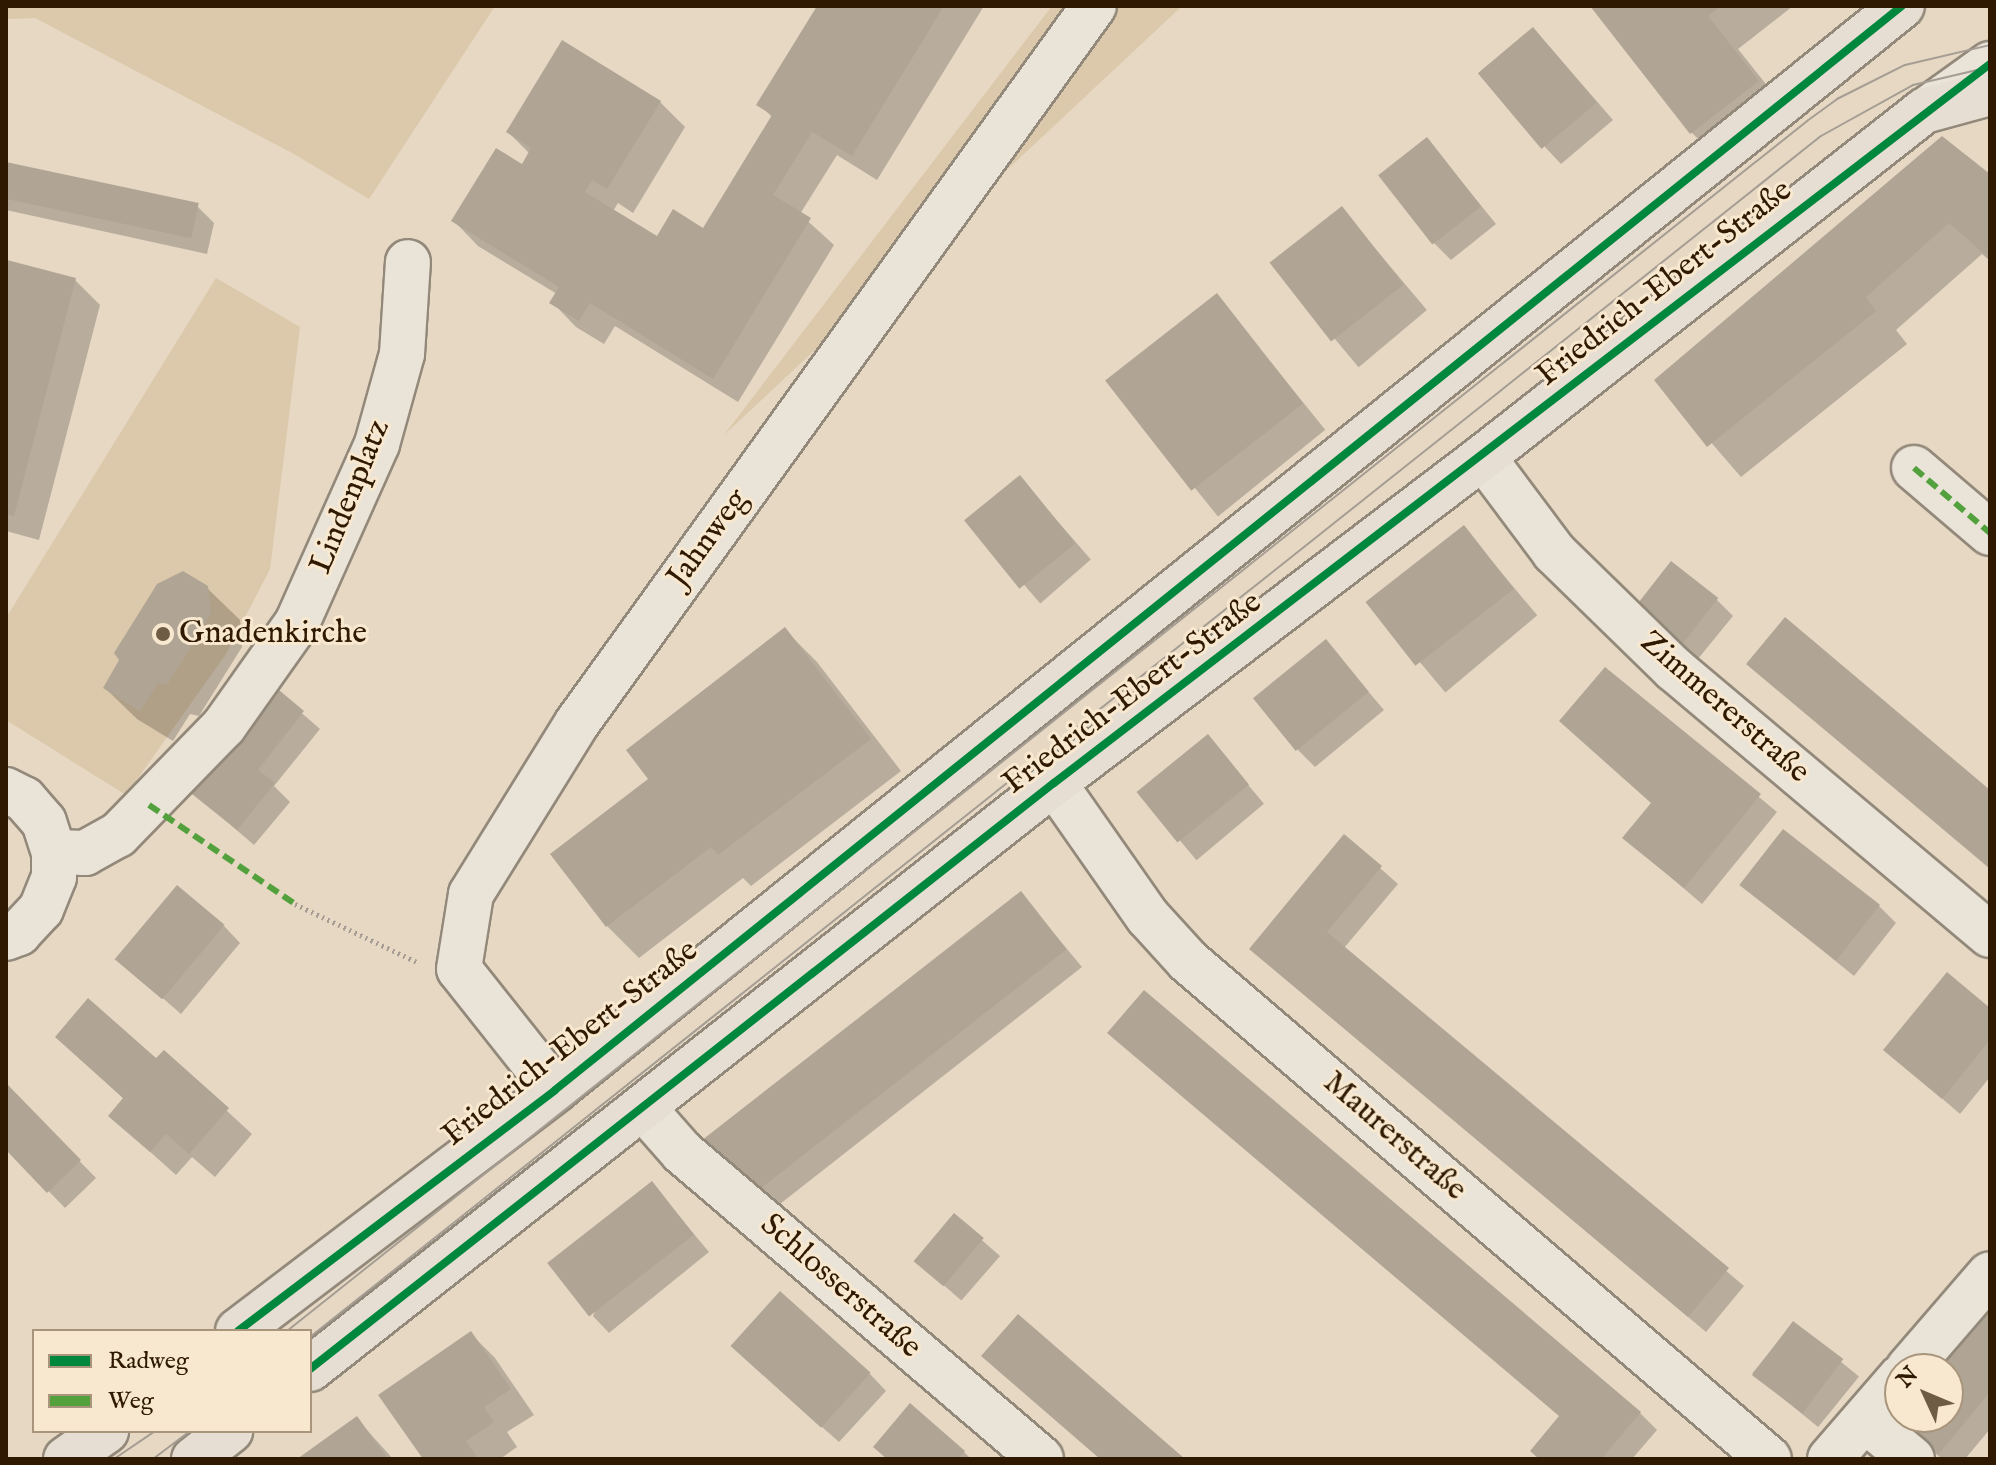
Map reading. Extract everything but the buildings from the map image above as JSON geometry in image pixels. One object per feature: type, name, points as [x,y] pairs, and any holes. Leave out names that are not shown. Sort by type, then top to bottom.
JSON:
[{"type":"main road","name":"Friedrich-Ebert-Straße","points":[[241,1329],[555,1090],[1902,6]]},
{"type":"main road","points":[[1924,111],[1990,93]]},
{"type":"main road","name":"Friedrich-Ebert-Straße","points":[[312,1367],[645,1110],[1054,783],[1483,457],[1924,111]]},
{"type":"main road","points":[[66,1459],[103,1433]]},
{"type":"main road","points":[[194,1459],[227,1433]]},
{"type":"street","name":"Jahnweg","points":[[459,969],[471,894],[577,723],[1094,6]]},
{"type":"street","name":"Friedrich-Ebert-Straße","points":[[1924,111],[1990,64]]},
{"type":"street","name":"Lindenplatz","points":[[54,852],[85,853],[128,825],[224,726],[297,623],[377,444],[402,354],[408,262]]},
{"type":"street","name":"Zimmererstraße","points":[[1483,457],[1554,552],[1674,669],[1990,935]]},
{"type":"street","points":[[1914,468],[1990,533]]},
{"type":"street","name":"Maurerstraße","points":[[1054,783],[1148,917],[1188,961],[1769,1459]]},
{"type":"street","points":[[6,790],[24,799],[44,822],[54,852],[54,877],[41,909],[19,933],[6,938]]},
{"type":"street","points":[[459,969],[555,1090]]},
{"type":"street","name":"Schlosserstraße","points":[[645,1110],[682,1152],[1041,1459]]},
{"type":"street","points":[[1922,1353],[1990,1274]]},
{"type":"street","points":[[1830,1459],[1884,1397]]},
{"type":"street","points":[[1865,1420],[1912,1459]]},
{"type":"path","points":[[295,904],[422,964],[459,969]]},
{"type":"shaded area","points":[[6,6],[495,6],[369,199],[294,154],[35,18],[6,19]]},
{"type":"shaded area","points":[[1052,6],[1182,6],[724,435]]},
{"type":"shaded area","points":[[216,278],[300,327],[270,569],[226,654],[126,795],[6,720],[6,618]]},
{"type":"tram line","points":[[290,1329],[1807,121],[1837,99],[1905,65],[1990,45]]},
{"type":"tram line","points":[[312,1335],[1821,136],[1913,85],[1990,67]]},
{"type":"tram line","points":[[114,1459],[152,1433]]},
{"type":"tram line","points":[[153,1459],[187,1433]]},
{"type":"marked path","points":[[1914,468],[1990,533]]},
{"type":"marked path","points":[[149,805],[295,904]]},
{"type":"cycle path","points":[[241,1329],[555,1090],[1902,6]]},
{"type":"cycle path","points":[[312,1367],[1054,783],[1990,64]]},
{"type":"place","name":"Gnadenkirche","points":[[163,634]]}]
